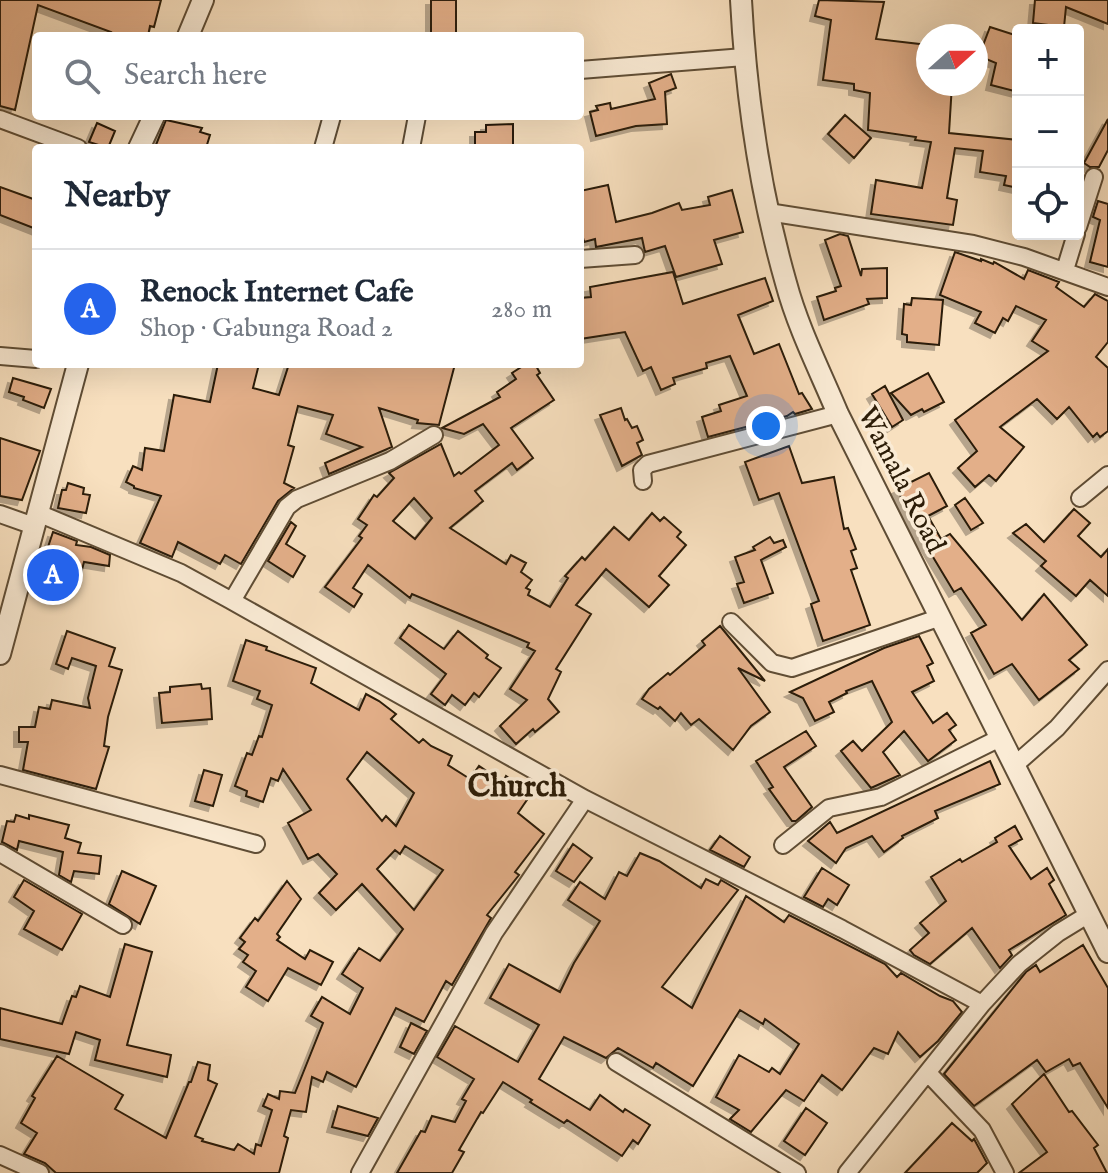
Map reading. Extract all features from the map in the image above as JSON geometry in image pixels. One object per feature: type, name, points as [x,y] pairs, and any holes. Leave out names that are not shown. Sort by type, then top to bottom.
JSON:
[{"type":"street","points":[[190,32],[203,0]]},
{"type":"street","name":"Wamala Road","points":[[741,0],[744,57],[768,212],[790,297],[838,414],[1108,952]]},
{"type":"street","points":[[584,70],[744,57]]},
{"type":"street","points":[[0,119],[67,144]]},
{"type":"street","points":[[141,144],[152,120]]},
{"type":"street","points":[[324,144],[331,120]]},
{"type":"street","points":[[412,144],[416,120]]},
{"type":"street","points":[[1084,208],[1094,177]]},
{"type":"street","points":[[768,212],[973,244],[1065,270],[1108,287]]},
{"type":"street","points":[[1065,270],[1074,240]]},
{"type":"street","points":[[584,259],[635,255]]},
{"type":"street","points":[[0,356],[32,359]]},
{"type":"street","points":[[0,654],[77,368]]},
{"type":"street","points":[[643,481],[642,470],[648,464],[838,414]]},
{"type":"street","points":[[232,601],[287,507],[297,499],[390,461],[434,435]]},
{"type":"street","points":[[1080,498],[1108,475]]},
{"type":"street","points":[[0,514],[36,519],[181,573],[585,799],[842,929],[982,1004]]},
{"type":"street","points":[[731,622],[772,663],[792,668],[941,617]]},
{"type":"street","points":[[1016,764],[1066,719],[1108,670]]},
{"type":"street","points":[[783,845],[829,808],[881,797],[1002,737]]},
{"type":"street","points":[[0,775],[256,844]]},
{"type":"street","points":[[360,1173],[494,933],[585,799]]},
{"type":"street","points":[[0,853],[123,925]]},
{"type":"street","points":[[847,1173],[982,1004],[1036,948],[1089,914]]},
{"type":"street","points":[[616,1062],[797,1173]]},
{"type":"street","points":[[928,1073],[982,1130],[1005,1173]]},
{"type":"street","points":[[0,1155],[40,1173]]},
{"type":"building","points":[[0,0],[161,0],[154,27],[150,26],[149,32],[111,32],[38,5],[15,110],[0,106]]},
{"type":"building","points":[[431,0],[456,0],[456,32],[431,32]]},
{"type":"building","points":[[819,0],[884,2],[876,39],[916,44],[916,96],[951,96],[949,133],[1012,139],[1012,187],[1004,185],[1006,176],[980,172],[983,151],[955,148],[947,198],[957,200],[953,225],[871,214],[876,180],[922,188],[931,142],[868,130],[870,93],[854,90],[854,84],[823,80],[831,20],[815,16]]},
{"type":"building","points":[[1035,0],[1108,0],[1108,24],[1066,7],[1064,24],[1033,23]]},
{"type":"building","points":[[990,27],[1012,34],[1012,90],[991,85],[996,63],[988,60]]},
{"type":"building","points":[[671,74],[676,88],[665,92],[667,124],[636,126],[596,136],[590,112],[598,110],[596,106],[610,103],[611,109],[655,99],[649,83]]},
{"type":"building","points":[[845,115],[871,138],[854,158],[828,134]]},
{"type":"building","points":[[1108,119],[1108,150],[1099,167],[1084,163]]},
{"type":"building","points":[[166,120],[202,128],[200,132],[210,135],[207,144],[156,144]]},
{"type":"building","points":[[97,123],[115,131],[110,144],[89,142]]},
{"type":"building","points":[[513,124],[513,144],[475,144],[475,132],[486,132],[486,125]]},
{"type":"building","points":[[608,185],[616,222],[679,203],[682,210],[710,205],[708,197],[732,190],[743,232],[714,240],[722,264],[676,277],[665,246],[645,252],[642,238],[596,247],[595,239],[584,242],[584,190]]},
{"type":"building","points":[[0,187],[32,199],[32,227],[0,215]]},
{"type":"building","points":[[1098,201],[1108,204],[1108,267],[1090,262],[1100,220],[1093,217]]},
{"type":"building","points":[[840,234],[848,236],[861,276],[862,269],[887,268],[887,298],[867,299],[869,304],[824,320],[817,297],[836,291],[835,288],[841,286],[825,240]]},
{"type":"building","points":[[955,252],[994,262],[1024,279],[1028,270],[1059,282],[1056,287],[1084,307],[1095,294],[1108,301],[1108,342],[1096,357],[1108,368],[1108,431],[1100,437],[1097,433],[1093,437],[1069,407],[1057,419],[1037,399],[1000,427],[1024,447],[996,481],[989,475],[975,487],[958,468],[977,451],[955,420],[1048,351],[1032,341],[1046,320],[1016,306],[1008,321],[1003,318],[995,333],[975,323],[981,312],[940,295]]},
{"type":"building","points":[[673,272],[683,304],[765,278],[773,301],[738,315],[754,354],[779,344],[799,394],[802,393],[812,409],[708,437],[702,417],[721,411],[719,405],[747,396],[730,356],[706,363],[707,368],[673,378],[675,384],[661,390],[651,367],[643,371],[625,332],[584,338],[584,298],[591,297],[590,287]]},
{"type":"building","points":[[912,298],[943,300],[939,345],[907,342],[907,335],[902,334],[904,304],[911,305]]},
{"type":"building","points":[[217,368],[258,368],[253,388],[279,395],[288,368],[454,368],[439,425],[417,423],[418,420],[379,408],[392,447],[329,474],[325,463],[362,447],[326,434],[333,415],[298,406],[288,445],[294,447],[284,483],[294,488],[278,501],[241,564],[225,555],[220,564],[178,542],[172,557],[140,543],[161,496],[134,488],[126,482],[133,466],[142,470],[145,448],[164,451],[174,395],[210,402]]},
{"type":"building","points":[[520,368],[537,368],[540,373],[537,375],[554,400],[511,428],[533,458],[517,470],[512,463],[475,491],[483,501],[450,528],[506,564],[511,555],[526,563],[521,572],[532,580],[526,588],[530,590],[528,595],[550,607],[568,578],[565,576],[582,557],[585,560],[614,527],[629,540],[652,513],[660,521],[664,517],[681,532],[677,537],[686,545],[659,576],[669,585],[649,607],[606,569],[576,605],[591,614],[556,669],[561,672],[548,699],[559,712],[516,744],[500,726],[527,700],[510,689],[535,651],[527,647],[529,643],[412,594],[410,598],[368,565],[353,588],[362,594],[354,607],[325,587],[362,538],[359,536],[367,525],[358,519],[374,495],[377,497],[394,478],[389,473],[441,444],[454,476],[499,445],[483,424],[464,434],[442,428],[500,397],[497,392],[516,379],[512,373]],"holes":[[[414,498],[432,518],[415,539],[393,521]]]},
{"type":"building","points":[[928,373],[944,402],[911,415],[891,393]]},
{"type":"building","points":[[13,378],[51,389],[44,408],[9,392]]},
{"type":"building","points":[[885,386],[903,420],[892,427],[872,394]]},
{"type":"building","points":[[621,408],[625,420],[632,428],[637,426],[643,440],[637,443],[642,455],[622,466],[600,415]]},
{"type":"building","points":[[0,438],[40,451],[22,500],[0,496]]},
{"type":"building","points":[[789,446],[802,483],[834,477],[844,529],[848,528],[856,549],[851,551],[857,568],[851,570],[870,625],[823,641],[811,604],[819,601],[779,493],[759,500],[745,462]]},
{"type":"building","points":[[929,473],[947,506],[928,516],[941,539],[950,534],[1022,620],[1044,594],[1087,645],[1069,660],[1079,669],[1039,700],[1012,664],[994,674],[971,633],[986,625],[961,588],[954,592],[897,489]]},
{"type":"building","points":[[68,483],[84,488],[83,494],[90,495],[86,513],[58,508],[62,490],[66,490]]},
{"type":"building","points":[[965,498],[983,523],[971,530],[955,505]]},
{"type":"building","points":[[1074,509],[1090,523],[1078,536],[1101,557],[1108,549],[1108,596],[1090,580],[1076,596],[1041,566],[1046,561],[1013,533],[1026,524],[1044,542]]},
{"type":"building","points":[[291,522],[296,526],[286,544],[305,556],[293,577],[268,561]]},
{"type":"building","points":[[53,532],[77,541],[76,545],[110,555],[109,566],[84,562],[77,589],[47,580],[54,549],[47,550]]},
{"type":"building","points":[[770,537],[774,543],[783,540],[786,547],[761,560],[773,593],[744,603],[737,584],[744,582],[735,557],[755,550],[753,547]]},
{"type":"building","points":[[409,625],[444,649],[458,631],[501,668],[479,697],[474,693],[465,705],[452,695],[445,705],[431,694],[446,674],[400,638]]},
{"type":"building","points":[[720,626],[765,681],[738,668],[770,712],[751,726],[733,750],[699,719],[691,725],[681,713],[675,721],[660,707],[658,709],[642,699],[649,689],[705,645],[702,641]]},
{"type":"building","points":[[67,631],[115,648],[109,666],[122,670],[108,717],[104,746],[109,747],[96,789],[23,770],[28,742],[19,742],[19,727],[35,727],[39,707],[50,709],[52,700],[90,708],[88,698],[96,666],[72,658],[68,669],[56,664]]},
{"type":"building","points":[[919,636],[933,663],[927,666],[934,681],[912,692],[933,723],[947,713],[956,725],[949,730],[956,740],[928,761],[904,731],[883,752],[900,775],[871,788],[841,751],[853,741],[862,751],[892,722],[872,681],[846,691],[829,702],[834,712],[815,721],[803,698],[790,692],[884,648]]},
{"type":"building","points":[[246,640],[316,668],[311,683],[359,710],[366,694],[379,701],[396,714],[391,719],[419,743],[423,739],[452,756],[448,765],[470,779],[479,766],[503,782],[506,776],[531,794],[518,813],[544,834],[515,872],[519,875],[487,915],[491,918],[452,985],[446,981],[424,1022],[396,1008],[356,1087],[327,1072],[323,1082],[312,1077],[306,1112],[291,1110],[279,1173],[56,1173],[45,1163],[24,1154],[37,1133],[21,1123],[35,1098],[32,1096],[57,1056],[123,1095],[115,1109],[166,1138],[198,1062],[210,1065],[208,1080],[217,1084],[195,1136],[234,1150],[238,1144],[254,1154],[256,1144],[261,1146],[272,1110],[263,1106],[268,1094],[279,1099],[280,1091],[295,1093],[323,1023],[311,1016],[322,997],[350,1014],[363,988],[342,974],[359,948],[380,961],[403,929],[362,884],[336,910],[319,893],[337,874],[318,854],[308,859],[288,823],[311,810],[283,769],[278,781],[271,778],[263,802],[246,796],[247,791],[235,786],[247,753],[252,755],[259,736],[262,737],[272,705],[257,699],[260,691],[233,681]],"holes":[[[367,752],[414,793],[396,826],[386,816],[382,821],[347,779]],[[405,846],[443,870],[414,910],[377,869],[395,850],[400,854]]]},
{"type":"building","points":[[201,684],[202,689],[210,688],[212,719],[162,723],[159,693],[170,692],[170,687]]},
{"type":"building","points":[[806,731],[816,746],[784,767],[812,807],[792,821],[769,789],[773,787],[756,761]]},
{"type":"building","points":[[990,761],[1000,784],[935,811],[938,818],[902,836],[884,852],[872,836],[846,848],[836,863],[808,841],[830,822],[837,833]]},
{"type":"building","points":[[204,770],[222,775],[213,806],[195,801]]},
{"type":"building","points":[[16,815],[29,819],[29,815],[69,825],[65,838],[81,843],[78,853],[101,856],[99,874],[74,871],[71,882],[59,875],[63,852],[19,841],[17,850],[2,842],[7,821],[14,822]]},
{"type":"building","points":[[1015,826],[1022,839],[1009,846],[1031,879],[1047,868],[1054,880],[1049,884],[1066,915],[1009,950],[1012,955],[1000,968],[972,928],[930,964],[914,955],[910,950],[929,933],[920,923],[946,901],[931,877],[997,842],[995,838]]},
{"type":"building","points":[[720,836],[750,857],[744,867],[710,850]]},
{"type":"building","points":[[573,844],[592,858],[574,882],[556,871]]},
{"type":"building","points":[[640,853],[659,861],[701,888],[706,879],[718,885],[721,880],[738,890],[662,987],[692,1008],[746,896],[784,922],[789,915],[885,964],[897,977],[901,973],[953,1001],[962,1012],[920,1057],[898,1032],[888,1054],[874,1048],[842,1090],[822,1075],[804,1101],[786,1090],[751,1132],[730,1119],[739,1110],[716,1097],[739,1055],[769,1072],[772,1068],[780,1074],[799,1044],[765,1019],[763,1024],[740,1010],[693,1086],[656,1063],[653,1068],[618,1048],[606,1058],[564,1037],[539,1079],[590,1110],[600,1095],[623,1112],[625,1109],[650,1125],[638,1144],[633,1140],[622,1156],[567,1120],[564,1123],[530,1102],[532,1100],[503,1082],[459,1150],[464,1152],[452,1173],[397,1173],[421,1131],[425,1132],[432,1116],[455,1122],[466,1101],[462,1099],[474,1079],[437,1057],[455,1026],[518,1062],[539,1025],[490,998],[509,964],[560,992],[600,921],[568,900],[580,882],[605,899],[619,872],[627,876]]},
{"type":"building","points":[[822,868],[849,885],[837,905],[828,899],[823,907],[804,897]]},
{"type":"building","points":[[122,871],[156,886],[140,924],[109,904]]},
{"type":"building","points":[[24,880],[82,914],[62,950],[24,929],[34,911],[14,897]]},
{"type":"building","points":[[287,881],[301,899],[277,934],[280,937],[277,940],[305,959],[310,950],[333,962],[321,985],[288,968],[268,1001],[246,987],[256,971],[243,962],[248,955],[239,949],[245,942],[240,938],[255,918],[258,921]]},
{"type":"building","points":[[125,944],[152,952],[127,1045],[171,1055],[167,1077],[95,1060],[100,1040],[76,1032],[69,1054],[0,1039],[0,1008],[62,1024],[72,996],[76,997],[80,986],[110,997]]},
{"type":"building","points":[[1083,945],[1108,988],[1108,1108],[1080,1063],[1073,1066],[1069,1059],[1046,1072],[1037,1060],[974,1106],[944,1074],[1026,972],[1036,965],[1040,972]]},
{"type":"building","points":[[411,1023],[427,1031],[414,1054],[400,1047]]},
{"type":"building","points":[[1044,1074],[1069,1112],[1072,1111],[1098,1145],[1094,1148],[1107,1173],[1019,1173],[1047,1152],[1012,1104]]},
{"type":"building","points":[[338,1106],[378,1118],[368,1136],[332,1127]]},
{"type":"building","points":[[806,1108],[827,1123],[805,1155],[784,1141]]},
{"type":"building","points":[[952,1123],[972,1141],[974,1139],[987,1163],[977,1173],[905,1173]]},
{"type":"place","name":"Renock Internet Cafe","points":[[53,575]]},
{"type":"district","name":"Church","points":[[517,785]]}]
